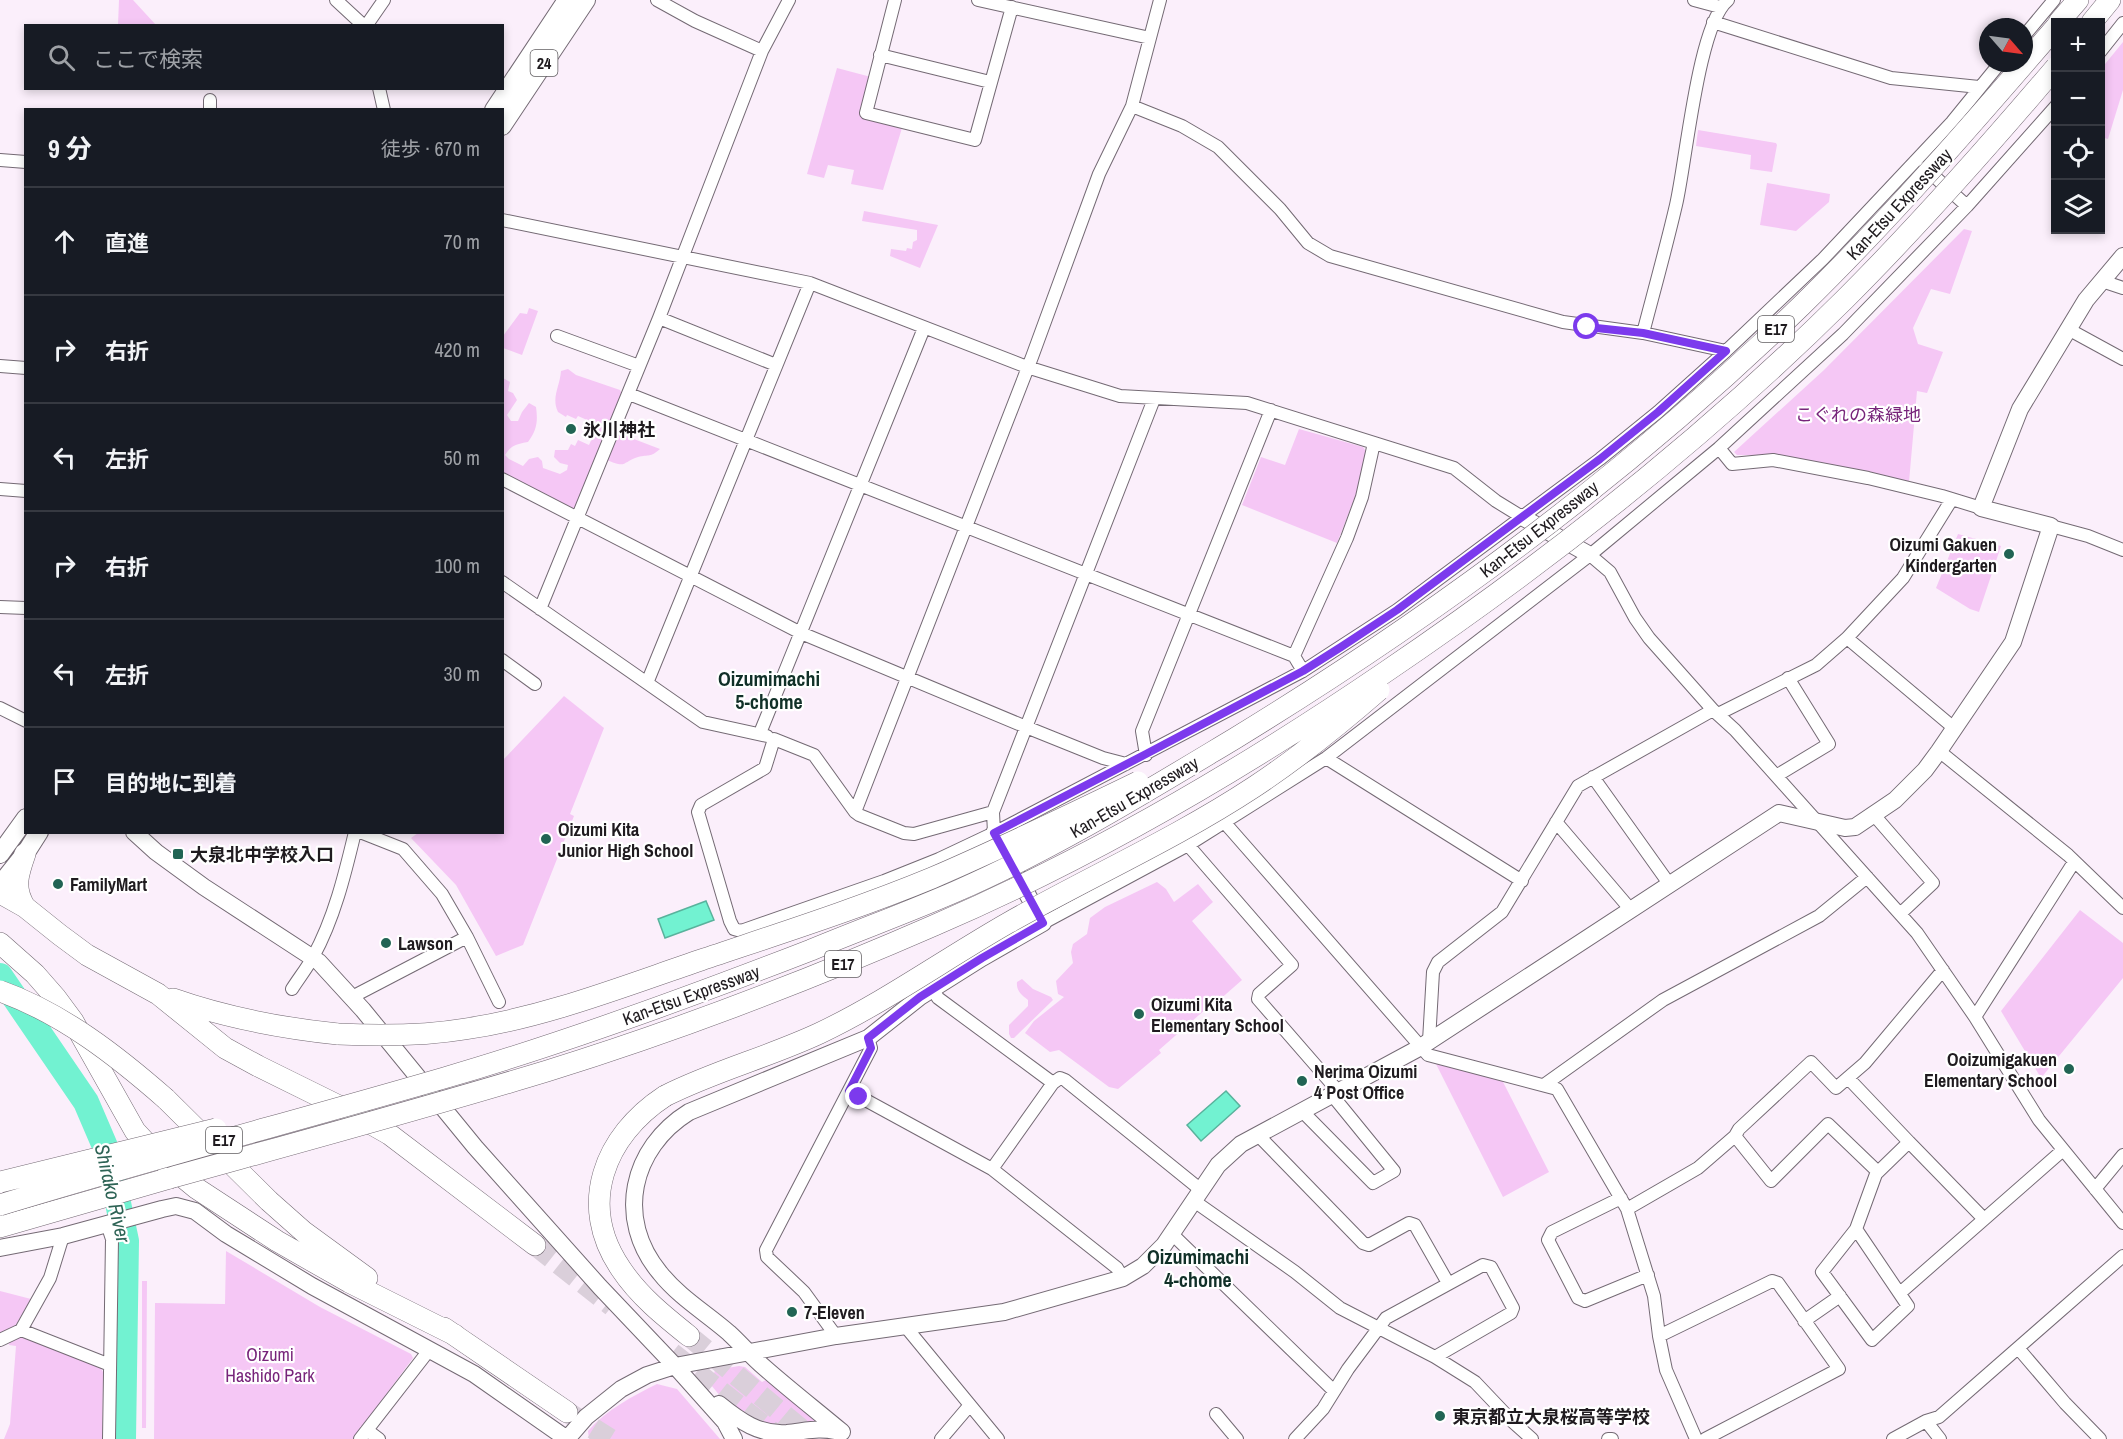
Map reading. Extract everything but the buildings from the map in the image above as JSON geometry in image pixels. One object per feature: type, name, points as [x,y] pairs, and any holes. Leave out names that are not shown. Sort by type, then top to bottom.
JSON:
[{"type":"highway","points":[[2062,18],[2078,0]]},
{"type":"highway","points":[[2095,18],[2110,0]]},
{"type":"highway","name":"Kan-Etsu Expressway","points":[[0,1204],[448,1077],[643,1013],[757,971],[961,889],[1122,806],[1267,719],[1348,655],[1457,592],[1653,439],[1801,306],[1925,178],[2051,32]]},
{"type":"highway","name":"Kan-Etsu Expressway","points":[[0,1227],[551,1070],[648,1038],[858,958],[1000,896],[1133,827],[1258,756],[1460,622],[1603,514],[1786,355],[1901,243],[2051,72]]},
{"type":"highway","points":[[689,1336],[648,1302],[628,1279],[608,1245],[601,1221],[602,1184],[613,1149],[638,1116],[664,1096],[699,1080],[771,1054],[842,1022],[1008,922],[1196,822],[1254,787],[1346,719],[1460,622]]},
{"type":"highway","points":[[158,994],[246,1021],[339,1034],[434,1033],[475,1028],[528,1016],[851,908],[930,878],[1023,837],[1143,779],[1348,655]]},
{"type":"highway","points":[[25,854],[17,890],[25,907]]},
{"type":"highway","points":[[0,893],[25,907],[87,954],[158,994],[225,1048],[345,1109],[388,1134],[535,1245]]},
{"type":"highway","points":[[1,944],[35,974],[56,998],[73,1021],[135,1131],[162,1160],[196,1188],[277,1241],[349,1282],[455,1335]]},
{"type":"highway","points":[[0,991],[29,1002],[80,1033],[126,1066],[166,1099],[269,1202],[304,1232],[367,1278],[567,1412]]},
{"type":"highway","points":[[0,1182],[174,1138],[448,1077]]},
{"type":"main road","name":"24","points":[[507,83],[567,0]]},
{"type":"main road","name":"24","points":[[504,123],[586,0]]},
{"type":"main road","name":"24","points":[[495,108],[504,90]]},
{"type":"main road","points":[[0,854],[24,821]]},
{"type":"main road","points":[[0,885],[38,834]]},
{"type":"street","points":[[336,0],[363,24]]},
{"type":"street","points":[[366,24],[384,0]]},
{"type":"street","points":[[657,0],[695,21],[762,51]]},
{"type":"street","points":[[540,609],[659,318],[762,51],[789,0]]},
{"type":"street","points":[[895,0],[866,113],[975,140],[1012,7]]},
{"type":"street","points":[[978,0],[1149,38]]},
{"type":"street","points":[[855,812],[1099,174],[1132,106],[1160,0]]},
{"type":"street","points":[[1643,333],[1676,204],[1700,67],[1713,22],[1724,3],[1694,0]]},
{"type":"street","points":[[2033,25],[2054,0]]},
{"type":"street","points":[[1713,22],[1891,78],[1979,87]]},
{"type":"street","points":[[2105,46],[2123,23]]},
{"type":"street","points":[[880,55],[990,82]]},
{"type":"street","points":[[774,739],[765,768],[698,808],[730,921],[737,931],[884,881],[939,859],[994,833],[1303,671],[1348,655],[1397,610],[1600,459],[1658,412],[1726,351],[1823,259],[1952,122],[1992,72]]},
{"type":"street","points":[[379,90],[384,108]]},
{"type":"street","points":[[1132,106],[1182,126],[1218,147],[1280,209],[1308,243],[1330,256],[1563,322],[1643,333],[1726,351]]},
{"type":"street","points":[[847,1436],[679,1292],[660,1274],[649,1257],[638,1233],[634,1193],[639,1173],[655,1142],[670,1125],[689,1112],[868,1038],[920,997],[982,958],[1225,824],[1326,758],[1590,555],[1719,448],[1843,334],[1967,206],[2051,111]]},
{"type":"street","points":[[0,160],[24,162]]},
{"type":"street","points":[[1916,160],[1967,206]]},
{"type":"street","points":[[504,220],[810,283],[1027,367],[1120,396],[1247,403],[1454,468],[1496,501],[1590,555],[1610,572],[1635,618],[1649,638],[1917,933],[1975,1017],[2039,1120],[2123,1223]]},
{"type":"street","points":[[1981,508],[2020,409],[2086,300],[2123,256]]},
{"type":"street","points":[[2102,281],[2123,288]]},
{"type":"street","points":[[647,683],[810,283]]},
{"type":"street","points":[[659,318],[776,366]]},
{"type":"street","points":[[760,733],[924,328]]},
{"type":"street","points":[[2068,329],[2123,359]]},
{"type":"street","points":[[556,336],[639,366]]},
{"type":"street","points":[[0,366],[24,368]]},
{"type":"street","points":[[628,393],[1294,656],[1303,671]]},
{"type":"street","points":[[1043,923],[994,833],[993,812],[1154,399]]},
{"type":"street","points":[[1146,754],[1142,731],[1271,410]]},
{"type":"street","points":[[1294,656],[1347,538],[1362,497],[1374,442]]},
{"type":"street","points":[[1719,448],[1732,464],[1773,460],[1868,478],[2088,536],[2123,550]]},
{"type":"street","points":[[504,480],[801,633],[1026,727],[1103,758],[1126,764]]},
{"type":"street","points":[[0,489],[24,491]]},
{"type":"street","points":[[1696,1439],[1666,1370],[1654,1296],[1624,1204],[1557,1089],[1428,1055],[1424,1045],[1433,972],[1438,962],[1502,912],[1578,786],[1716,712],[1816,664],[1847,638],[1904,578],[1947,498]]},
{"type":"street","points":[[1835,842],[1895,800],[1939,751],[2013,642],[2051,526]]},
{"type":"street","points":[[504,583],[703,722],[760,733],[814,755],[855,812],[909,834],[993,812]]},
{"type":"street","points":[[0,607],[24,608]]},
{"type":"street","points":[[1847,638],[1954,728]]},
{"type":"street","points":[[504,661],[535,684]]},
{"type":"street","points":[[1776,776],[1829,744],[1788,678]]},
{"type":"street","points":[[0,708],[24,721]]},
{"type":"street","points":[[1939,751],[2074,862],[2123,908]]},
{"type":"street","points":[[1326,758],[1522,881]]},
{"type":"street","points":[[1593,777],[1670,885]]},
{"type":"street","points":[[0,1248],[63,1236],[176,1206],[195,1211],[226,1234],[312,1286],[474,1374],[567,1439],[586,1417],[621,1389],[647,1375],[675,1366],[836,1336],[1004,1312],[1123,1278],[1143,1266],[1156,1254],[1224,1158],[1241,1144],[1424,1045],[1798,801]]},
{"type":"street","points":[[1779,813],[1845,828],[1855,827]]},
{"type":"street","points":[[1874,815],[1933,883],[1900,914]]},
{"type":"street","points":[[1556,822],[1631,910]]},
{"type":"street","points":[[1225,824],[1414,1037],[1424,1045]]},
{"type":"street","points":[[136,834],[156,852],[204,887],[313,957],[352,998],[475,1147],[725,1422],[734,1439]]},
{"type":"street","points":[[292,989],[313,957],[335,904],[354,834]]},
{"type":"street","points":[[365,834],[403,849],[442,894],[467,937],[499,1002]]},
{"type":"street","points":[[1188,845],[1292,964],[1259,994],[1258,999],[1335,1093],[1394,1171],[1373,1183],[1302,1111]]},
{"type":"street","points":[[1975,1017],[2074,862]]},
{"type":"street","points":[[1544,1085],[1663,1000],[1819,916],[1867,877]]},
{"type":"street","points":[[352,998],[467,937]]},
{"type":"street","points":[[1648,1275],[1585,1301],[1578,1298],[1548,1240],[1552,1232],[1624,1204],[1698,1168],[1735,1136],[1739,1129],[1811,1062],[1836,1088],[1883,1042],[1944,970]]},
{"type":"street","points":[[933,990],[938,998],[1053,1083]]},
{"type":"street","points":[[836,1336],[804,1292],[767,1257],[765,1250],[871,1048],[868,1038]]},
{"type":"street","points":[[992,1169],[1053,1083],[1060,1078],[1065,1080],[1198,1196],[1340,1308],[1435,1357],[1475,1382],[1532,1439]]},
{"type":"street","points":[[1848,1078],[1984,1219]]},
{"type":"street","points":[[849,1091],[992,1169],[1117,1268],[1123,1278]]},
{"type":"street","points":[[1735,1136],[1771,1180],[1828,1124],[1878,1172]]},
{"type":"street","points":[[1258,1134],[1363,1243],[1369,1245],[1409,1223],[1415,1226],[1448,1283]]},
{"type":"street","points":[[1856,1228],[1908,1305],[1872,1340],[1822,1272],[1856,1228],[1878,1172],[1909,1142]]},
{"type":"street","points":[[1900,1293],[2062,1150]]},
{"type":"street","points":[[2095,1189],[2123,1155]]},
{"type":"street","points":[[109,1439],[112,1239],[110,1223]]},
{"type":"street","points":[[1172,1234],[1334,1391]]},
{"type":"street","points":[[0,1340],[21,1330],[50,1278],[63,1236]]},
{"type":"street","points":[[1893,1439],[1926,1421],[1939,1417],[2123,1256]]},
{"type":"street","points":[[1295,1439],[1323,1409],[1386,1318],[1483,1265],[1491,1267],[1513,1308],[1511,1313],[1435,1357]]},
{"type":"street","points":[[1659,1336],[1772,1281],[1778,1283],[1839,1369],[1705,1439]]},
{"type":"street","points":[[1804,1321],[1840,1296]]},
{"type":"street","points":[[905,1326],[998,1439]]},
{"type":"street","points":[[21,1330],[110,1365]]},
{"type":"street","points":[[2018,1348],[2065,1403],[2100,1439]]},
{"type":"street","points":[[379,1439],[363,1434],[430,1349]]},
{"type":"street","points":[[675,1366],[740,1421],[756,1430],[780,1436],[818,1428],[847,1436]]},
{"type":"street","points":[[941,1439],[970,1405]]},
{"type":"street","points":[[1216,1414],[1238,1439]]},
{"type":"street","points":[[1926,1421],[1940,1439]]},
{"type":"green space","points":[[119,0],[133,0],[155,24],[118,24]]},
{"type":"green space","points":[[2123,42],[2123,90],[2108,139],[2105,138],[2105,64]]},
{"type":"green space","points":[[837,68],[871,77],[862,112],[902,128],[883,190],[851,184],[854,170],[828,165],[824,178],[807,174]]},
{"type":"green space","points":[[1698,130],[1776,143],[1772,172],[1750,169],[1751,155],[1696,146]]},
{"type":"green space","points":[[1767,183],[1830,194],[1829,202],[1796,231],[1760,225]]},
{"type":"green space","points":[[864,211],[938,225],[920,268],[890,256],[891,249],[906,251],[907,248],[912,249],[913,242],[917,240],[917,230],[862,221]]},
{"type":"green space","name":"こぐれの森緑地","points":[[1964,229],[1972,231],[1950,294],[1931,289],[1913,328],[1918,344],[1943,352],[1927,393],[1917,391],[1909,482],[1774,455],[1737,455],[1734,452],[1824,370]]},
{"type":"green space","points":[[529,308],[538,311],[522,355],[504,348],[504,335],[520,313],[527,314]]},
{"type":"green space","points":[[568,369],[576,375],[620,390],[623,396],[578,506],[573,509],[504,475],[504,379],[510,382],[508,391],[513,393],[517,400],[507,415],[511,421],[518,421],[529,403],[536,407],[537,412],[536,425],[531,438],[528,442],[512,447],[505,455],[509,459],[523,466],[529,459],[538,457],[542,461],[543,468],[560,474],[567,470],[568,465],[560,463],[554,457],[555,450],[568,450],[571,444],[575,446],[578,440],[589,445],[595,432],[585,427],[587,420],[578,416],[576,419],[567,415],[566,417],[558,412],[556,407],[561,371]]},
{"type":"green space","points":[[1299,429],[1363,447],[1367,453],[1357,492],[1337,543],[1242,505],[1261,457],[1285,465]]},
{"type":"green space","points":[[618,433],[660,449],[652,455],[638,457],[624,464],[613,463],[607,460]]},
{"type":"green space","points":[[1958,534],[2001,546],[1979,612],[1936,588]]},
{"type":"green space","points":[[564,696],[604,728],[570,814],[574,816],[523,945],[496,956],[456,885],[411,838],[417,834],[504,834],[504,759]]},
{"type":"green space","points":[[1157,882],[1166,889],[1174,902],[1198,884],[1213,902],[1192,921],[1242,980],[1159,1050],[1161,1053],[1118,1089],[1109,1087],[1059,1050],[1050,1052],[1025,1033],[1034,1021],[1064,997],[1058,994],[1056,981],[1073,963],[1071,952],[1073,944],[1087,934],[1090,918],[1105,907]]},
{"type":"green space","points":[[2080,910],[2123,943],[2123,978],[2041,1078],[2001,1011]]},
{"type":"green space","points":[[1022,979],[1033,989],[1053,1000],[1014,1038],[1011,1038],[1009,1025],[1028,1006],[1028,1000],[1017,988],[1017,982]]},
{"type":"green space","points":[[1436,1064],[1502,1080],[1549,1172],[1503,1197]]},
{"type":"green space","name":"Oizumi Hashido Park","points":[[226,1251],[320,1307],[411,1354],[413,1358],[353,1439],[154,1439],[155,1303],[225,1304]]},
{"type":"green space","points":[[142,1281],[147,1281],[146,1428],[142,1428]]},
{"type":"green space","points":[[0,1291],[31,1299],[14,1328],[0,1335]]},
{"type":"green space","points":[[20,1335],[99,1365],[103,1372],[102,1439],[4,1439],[10,1424],[16,1346],[9,1345],[10,1340]]},
{"type":"green space","points":[[745,1367],[762,1382],[766,1380],[817,1422],[768,1429],[731,1409],[711,1385],[715,1370]]},
{"type":"green space","points":[[657,1384],[677,1389],[720,1439],[589,1439],[588,1431],[603,1416]]},
{"type":"shaded area","points":[[706,901],[714,920],[665,938],[658,919]]},
{"type":"shaded area","points":[[1226,1091],[1240,1106],[1201,1141],[1187,1125]]},
{"type":"waterway","name":"Shirako River","points":[[0,976],[86,1102],[107,1151],[126,1241],[123,1439]]},
{"type":"tunnel","points":[[535,1245],[612,1306]]},
{"type":"tunnel","points":[[689,1336],[813,1439]]},
{"type":"tunnel","points":[[672,1353],[777,1436]]},
{"type":"tunnel","points":[[567,1412],[610,1439]]},
{"type":"place","name":"氷川神社","points":[[571,429]]},
{"type":"place","name":"Oizumi Gakuen Kindergarten","points":[[2009,554]]},
{"type":"place","name":"Oizumi Kita Junior High School","points":[[546,839]]},
{"type":"place","name":"大泉北中学校入口","points":[[178,854]]},
{"type":"place","name":"FamilyMart","points":[[58,884]]},
{"type":"place","name":"Lawson","points":[[386,943]]},
{"type":"place","name":"Oizumi Kita Elementary School","points":[[1139,1014]]},
{"type":"place","name":"Ooizumigakuen Elementary School","points":[[2069,1069]]},
{"type":"place","name":"Nerima Oizumi 4 Post Office","points":[[1302,1081]]},
{"type":"place","name":"7-Eleven","points":[[792,1312]]},
{"type":"place","name":"東京都立大泉桜高等学校","points":[[1440,1416]]},
{"type":"district","name":"Oizumimachi 5-chome","points":[[769,690]]},
{"type":"district","name":"Oizumimachi 4-chome","points":[[1198,1268]]},
{"type":"route","points":[[859,1097],[849,1091],[871,1048],[868,1038],[920,997],[1043,923],[994,833],[1303,671],[1341,647],[1397,610],[1600,459],[1658,412],[1726,351],[1643,333],[1587,327]]}]
